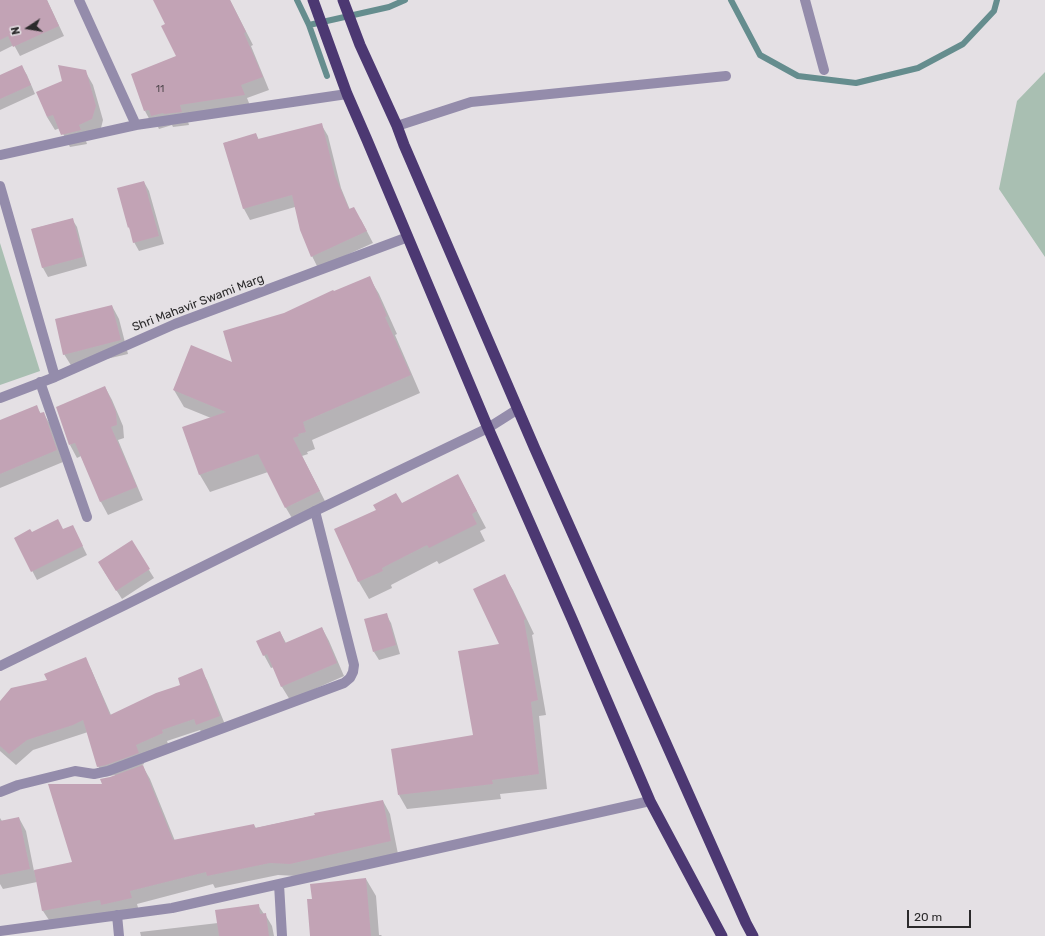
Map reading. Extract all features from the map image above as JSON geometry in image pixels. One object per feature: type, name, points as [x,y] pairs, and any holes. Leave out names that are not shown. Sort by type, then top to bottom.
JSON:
[{"type":"highway","points":[[313,0],[348,94],[488,428],[650,801],[722,936]]},
{"type":"highway","points":[[343,0],[360,45],[397,126],[407,153],[518,409],[753,936]]},
{"type":"street","points":[[79,0],[136,125]]},
{"type":"street","points":[[805,0],[824,70]]},
{"type":"street","points":[[397,126],[471,102],[726,76]]},
{"type":"street","points":[[0,155],[136,125],[348,94]]},
{"type":"street","points":[[0,186],[55,377]]},
{"type":"street","name":"Shri Mahavir Swami Marg","points":[[0,398],[55,377],[175,324],[408,237]]},
{"type":"street","points":[[40,382],[87,517]]},
{"type":"street","points":[[0,666],[125,606],[315,511],[488,428],[518,409]]},
{"type":"street","points":[[0,792],[18,785],[75,771],[94,774],[108,772],[344,683],[350,678],[354,665],[315,511]]},
{"type":"street","points":[[0,931],[172,908],[650,801]]},
{"type":"street","points":[[279,884],[282,936]]},
{"type":"street","points":[[117,915],[119,936]]},
{"type":"green space","points":[[1045,72],[1045,257],[999,189],[1017,101]]},
{"type":"green space","points":[[0,243],[40,371],[0,385]]},
{"type":"building","points":[[0,0],[47,0],[59,26],[13,47],[8,36],[0,40]]},
{"type":"building","points":[[153,0],[230,0],[246,32],[244,33],[263,77],[241,85],[245,95],[180,105],[182,112],[163,113],[151,116],[149,110],[144,111],[131,74],[176,56],[161,26],[165,24]]},
{"type":"building","points":[[22,65],[31,85],[0,99],[0,75]]},
{"type":"building","points":[[58,65],[86,70],[96,106],[92,119],[79,125],[81,130],[61,135],[53,115],[47,117],[36,92],[62,81]]},
{"type":"building","points":[[322,123],[335,176],[349,209],[354,207],[367,231],[311,257],[300,230],[292,195],[243,209],[223,143],[256,133],[258,139]]},
{"type":"building","points":[[144,181],[159,236],[133,243],[117,188]]},
{"type":"building","points":[[73,218],[83,257],[42,268],[31,229]]},
{"type":"building","points":[[370,276],[387,316],[385,317],[411,375],[303,422],[306,432],[298,434],[299,436],[293,438],[320,491],[285,508],[258,454],[199,475],[182,427],[226,412],[173,390],[191,345],[232,362],[223,331],[284,313],[333,290],[334,291]]},
{"type":"building","points":[[112,305],[121,340],[63,355],[55,319]]},
{"type":"building","points":[[105,386],[116,412],[117,425],[111,427],[137,487],[100,502],[75,443],[69,445],[56,407]]},
{"type":"building","points":[[37,405],[40,413],[44,412],[57,450],[0,474],[0,420]]},
{"type":"building","points":[[458,474],[477,511],[472,514],[477,524],[429,548],[427,545],[382,568],[383,571],[358,582],[334,529],[376,510],[373,505],[396,493],[402,503]]},
{"type":"building","points":[[58,519],[63,529],[73,525],[83,546],[31,572],[14,538],[30,529],[32,532]]},
{"type":"building","points":[[132,540],[150,569],[116,591],[98,562]]},
{"type":"building","points":[[505,574],[526,619],[524,620],[538,700],[531,702],[539,774],[492,780],[493,784],[398,795],[391,749],[473,735],[458,651],[499,644],[473,589]]},
{"type":"building","points":[[387,613],[396,645],[373,652],[364,619]]},
{"type":"building","points":[[322,627],[337,663],[281,687],[267,654],[263,656],[256,641],[280,631],[285,643]]},
{"type":"building","points":[[86,657],[110,715],[156,693],[180,685],[178,678],[202,668],[220,716],[196,725],[194,719],[162,730],[163,733],[136,745],[139,753],[97,767],[83,720],[73,725],[27,740],[9,754],[0,746],[0,701],[11,688],[47,680],[44,674]]},
{"type":"building","points":[[143,765],[173,840],[254,824],[255,828],[315,815],[314,813],[383,800],[391,841],[290,864],[270,863],[207,876],[206,872],[130,891],[132,898],[101,905],[100,900],[42,911],[34,870],[72,862],[48,784],[102,784],[100,779]]},
{"type":"building","points":[[19,817],[30,869],[0,875],[0,821]]},
{"type":"building","points":[[366,878],[371,936],[310,936],[307,899],[312,899],[310,884]]},
{"type":"building","points":[[259,904],[260,914],[266,913],[269,936],[219,936],[215,910]]},
{"type":"waterway","points":[[297,0],[309,25],[389,7],[405,0]]},
{"type":"waterway","points":[[731,0],[760,55],[798,76],[856,83],[918,68],[963,44],[994,11],[997,0]]},
{"type":"waterway","points":[[309,25],[327,76]]}]
